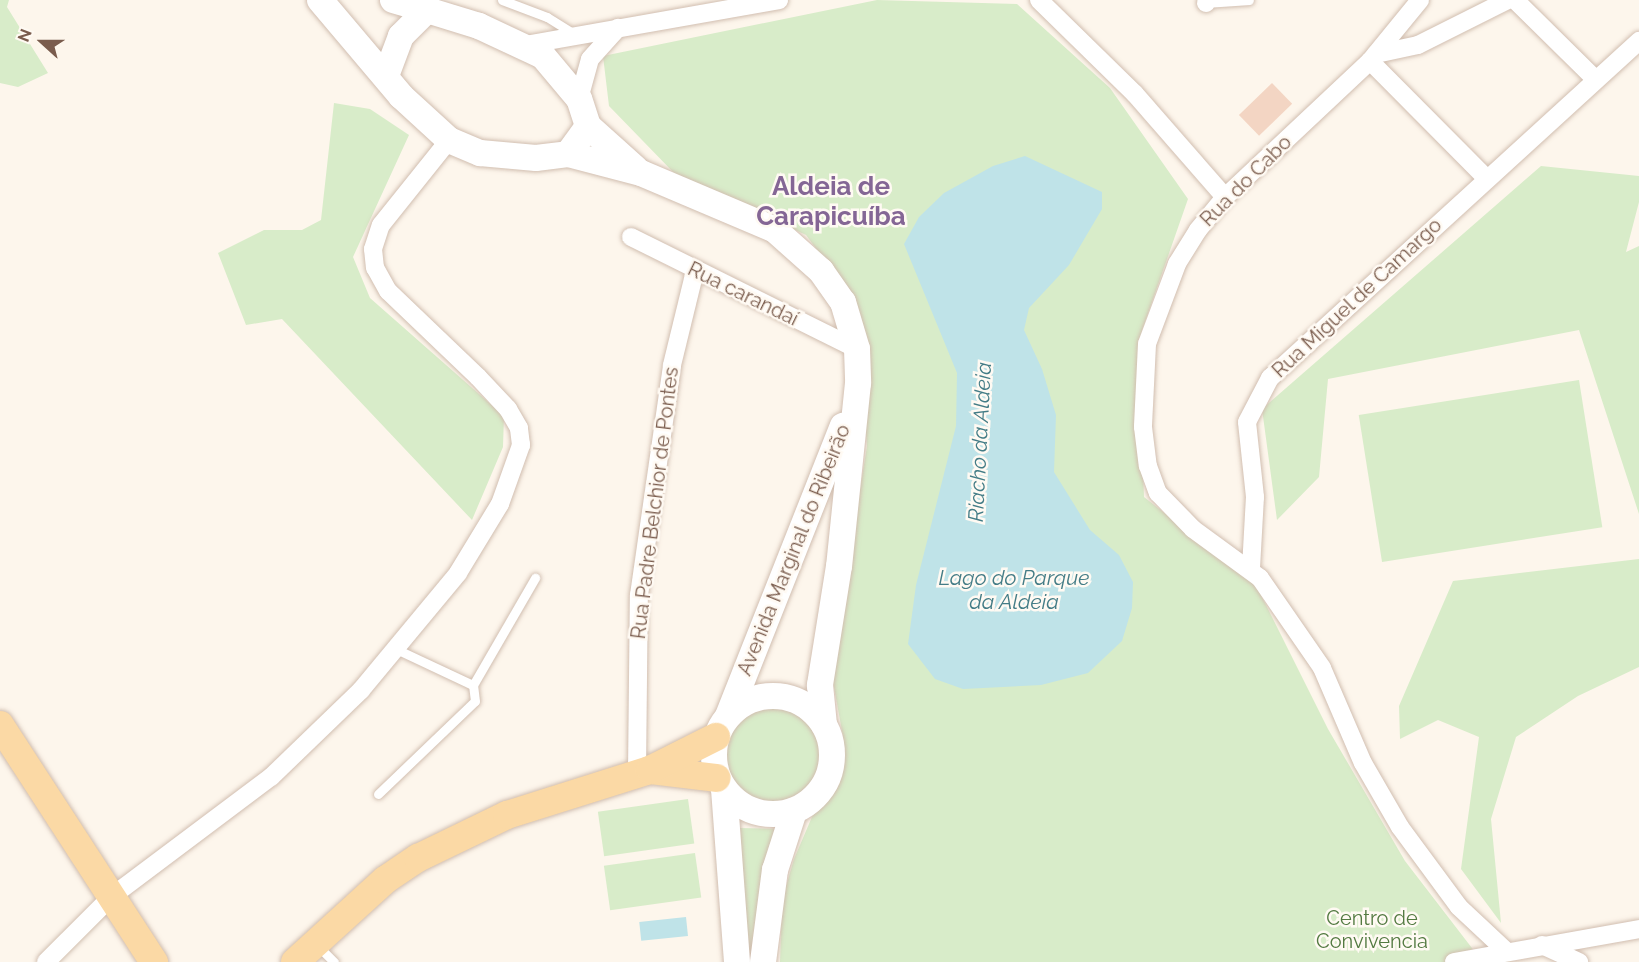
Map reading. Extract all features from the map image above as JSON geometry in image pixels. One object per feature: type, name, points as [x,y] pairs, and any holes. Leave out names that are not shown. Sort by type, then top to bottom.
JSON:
[{"type":"main road","points":[[320,0],[420,116],[449,140]]},
{"type":"main road","points":[[393,0],[525,45],[560,71],[579,99],[588,126],[568,154]]},
{"type":"main road","points":[[387,76],[401,36],[427,10]]},
{"type":"main road","name":"Avenida Marginal do Ribeirão","points":[[588,126],[641,173]]},
{"type":"main road","name":"Avenida Marginal do Ribeirão","points":[[449,140],[510,158],[568,154],[641,173],[749,217],[800,249],[843,302],[857,349],[858,383],[839,566],[820,685],[824,725],[832,762],[827,780],[813,798],[794,811]]},
{"type":"main road","name":"Avenida Marginal do Ribeirão","points":[[737,962],[721,784],[722,727],[829,470],[858,383]]},
{"type":"main road","name":"Avenida Marginal do Ribeirão","points":[[722,727],[751,700],[778,696],[797,701],[824,725]]},
{"type":"main road","points":[[0,724],[154,962]]},
{"type":"main road","points":[[315,956],[385,880],[418,858],[507,815],[643,771],[722,727]]},
{"type":"main road","points":[[643,771],[721,784],[748,810],[763,814],[794,811],[775,870],[763,962]]},
{"type":"street","points":[[525,45],[779,0]]},
{"type":"street","points":[[1039,0],[1135,94],[1226,197]]},
{"type":"street","name":"Rua do Cabo","points":[[1251,568],[1172,512],[1148,466],[1143,427],[1147,344],[1177,264],[1226,197],[1373,58],[1420,0]]},
{"type":"street","points":[[1486,178],[1373,58],[1418,45],[1508,0]]},
{"type":"street","points":[[1515,0],[1595,79]]},
{"type":"street","points":[[579,99],[590,59],[618,28]]},
{"type":"street","name":"Rua Miguel de Camargo","points":[[1251,568],[1255,497],[1246,446],[1255,401],[1298,348],[1639,41]]},
{"type":"street","points":[[46,962],[111,897],[271,777],[361,690],[396,649],[480,540],[505,493],[521,446],[519,428],[508,409],[388,291],[375,268],[372,249],[381,225],[449,140]]},
{"type":"street","name":"Rua carandaí","points":[[631,237],[694,271],[857,349]]},
{"type":"street","name":"Rua Padre Belchior de Pontes","points":[[643,771],[639,595],[672,365],[694,271]]},
{"type":"street","points":[[1251,568],[1322,668],[1363,763],[1400,828],[1460,907],[1505,950]]},
{"type":"street","points":[[1454,962],[1505,950],[1639,929]]},
{"type":"street","points":[[1542,945],[1579,962]]},
{"type":"lane","points":[[501,0],[547,17],[576,35]]},
{"type":"lane","points":[[1207,1],[1249,0]]},
{"type":"lane","points":[[378,794],[475,701],[473,685],[535,578]]},
{"type":"lane","points":[[396,649],[473,685]]},
{"type":"green space","points":[[0,0],[9,0],[7,7],[48,73],[18,87],[0,83]]},
{"type":"green space","name":"Centro de Convivencia","points":[[877,0],[1017,4],[1110,88],[1188,199],[1138,342],[1144,497],[1256,585],[1328,729],[1405,861],[1475,952],[1509,962],[780,962],[782,900],[794,859],[844,742],[831,671],[867,446],[855,301],[806,235],[675,174],[609,106],[603,56]]},
{"type":"green space","points":[[334,103],[370,109],[409,135],[353,257],[370,298],[504,416],[503,447],[472,520],[282,319],[246,325],[218,253],[264,230],[302,230],[321,220]]},
{"type":"green space","points":[[1541,166],[1639,176],[1639,202],[1626,252],[1639,246],[1639,514],[1579,330],[1328,379],[1319,477],[1277,520],[1262,409]]},
{"type":"green space","points":[[1579,380],[1602,527],[1382,562],[1359,415]]},
{"type":"green space","points":[[1639,559],[1639,667],[1578,696],[1516,737],[1491,819],[1501,923],[1461,869],[1479,737],[1438,720],[1400,739],[1399,706],[1453,581]]},
{"type":"green space","points":[[773,704],[793,708],[809,719],[820,735],[824,755],[820,775],[809,791],[793,802],[773,806],[753,802],[737,791],[726,775],[722,755],[726,735],[737,719],[753,708]]},
{"type":"green space","points":[[688,799],[694,844],[604,856],[598,812]]},
{"type":"green space","points":[[740,828],[782,829],[758,962],[749,962]]},
{"type":"green space","points":[[695,853],[701,898],[610,910],[604,866]]},
{"type":"water","name":"Lago do Parque da Aldeia","points":[[1025,156],[1102,192],[1102,209],[1069,265],[1029,308],[1024,330],[1042,369],[1056,415],[1054,472],[1090,530],[1119,555],[1133,582],[1132,608],[1122,641],[1088,673],[1041,685],[963,689],[935,679],[908,644],[916,585],[956,426],[957,373],[904,244],[919,217],[944,193],[993,166]]},
{"type":"water","points":[[686,917],[688,936],[641,941],[639,922]]},
{"type":"building","points":[[1272,83],[1292,104],[1259,136],[1239,115]]},
{"type":"district","name":"Aldeia de Carapicuíba","points":[[831,202]]},
{"type":"water label","name":"Riacho da Aldeia","points":[[980,442]]}]
